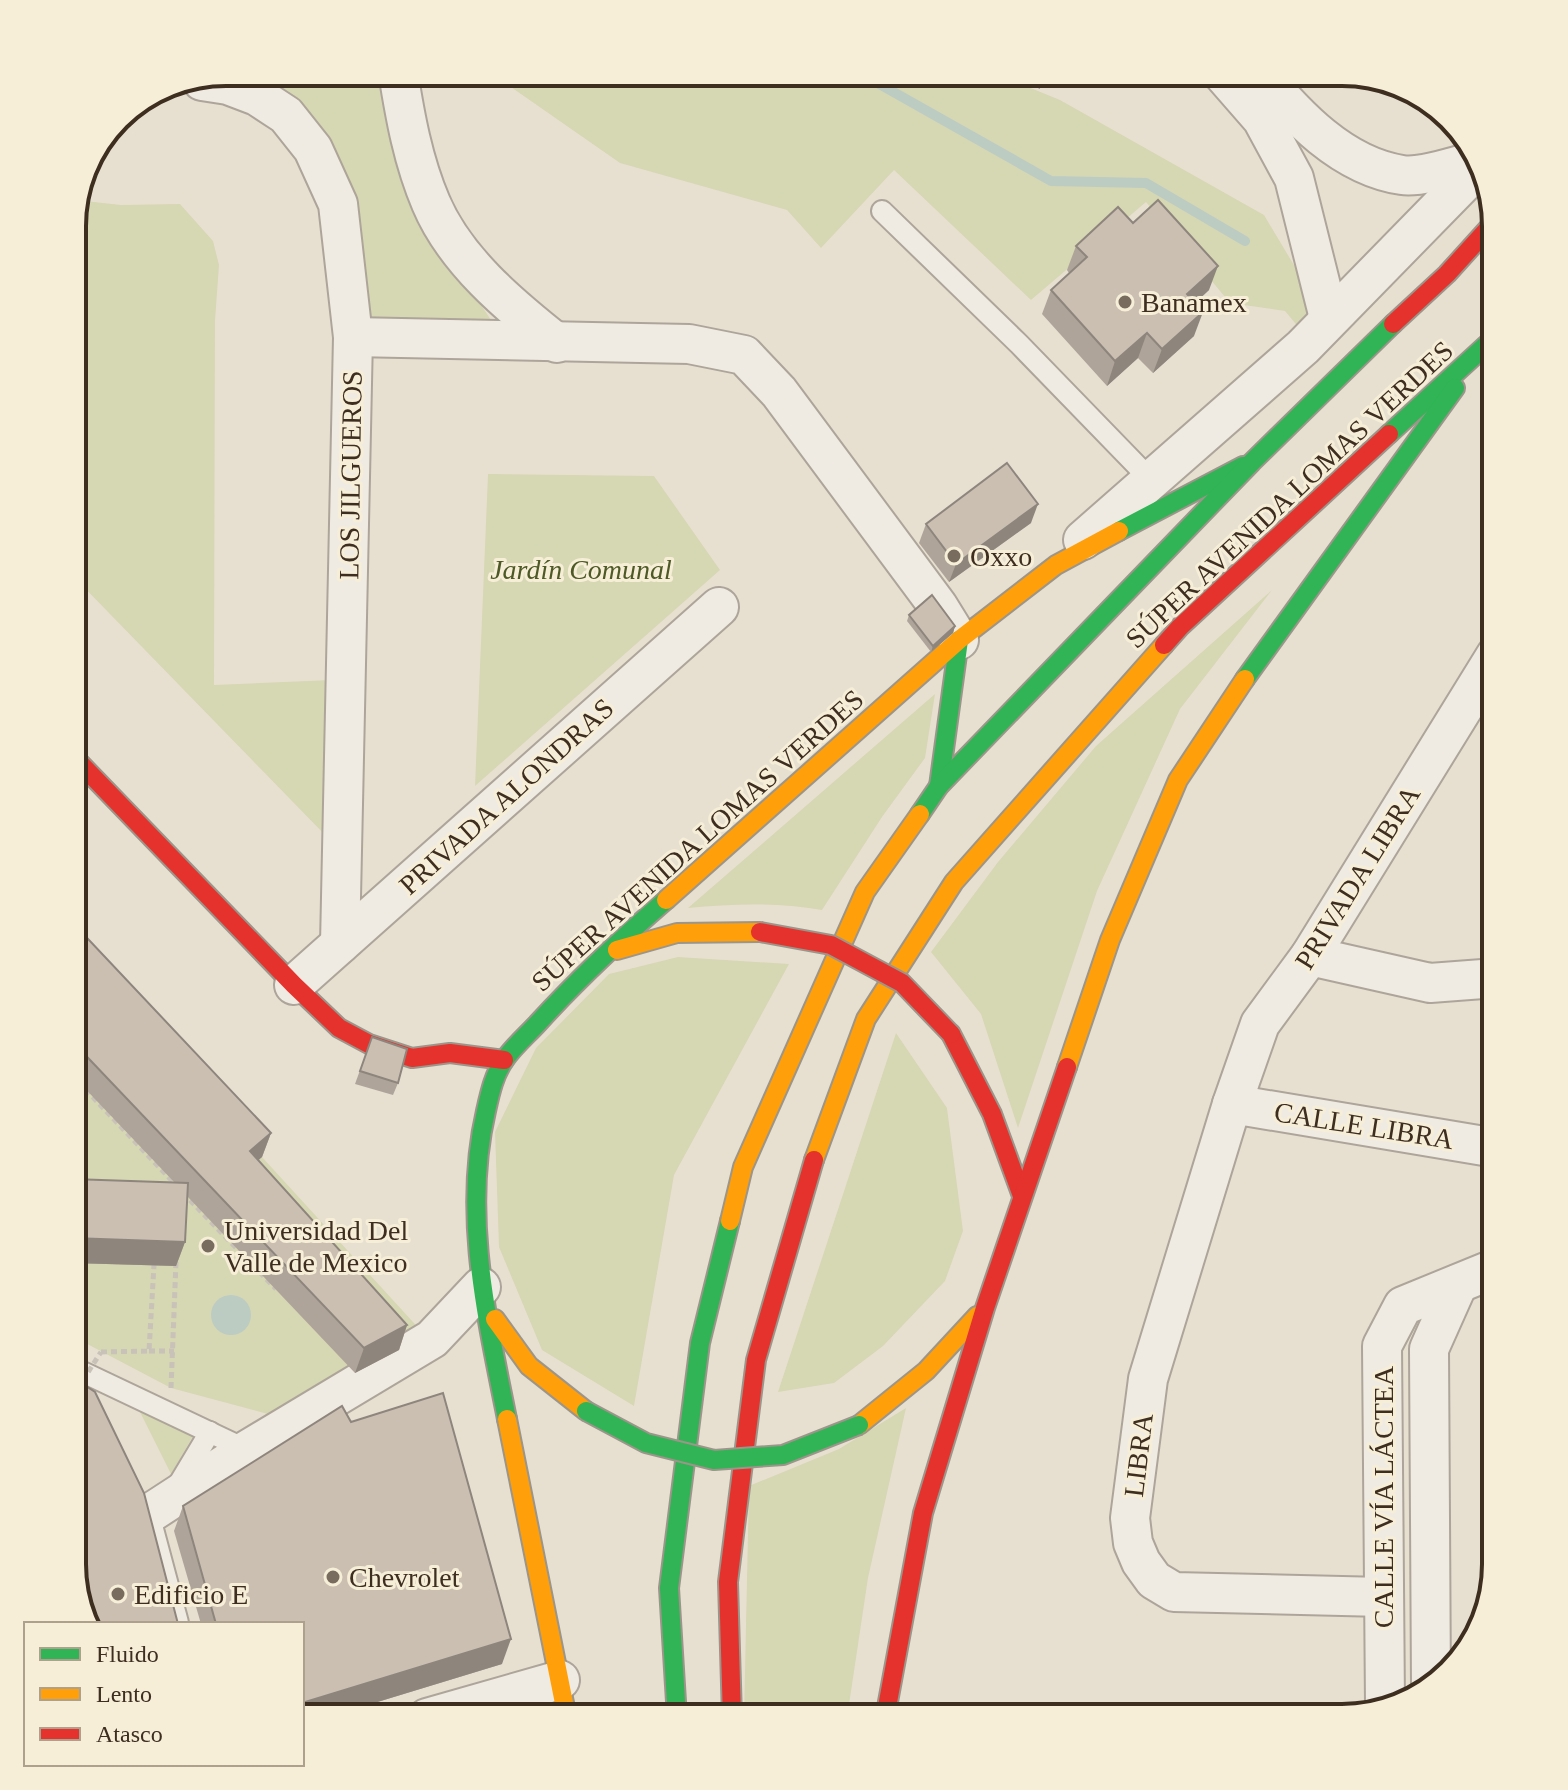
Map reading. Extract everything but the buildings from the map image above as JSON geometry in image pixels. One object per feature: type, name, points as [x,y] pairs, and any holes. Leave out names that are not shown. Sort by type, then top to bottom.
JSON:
[{"type":"main road","name":"SÚPER AVENIDA LOMAS VERDES","points":[[676,1704],[669,1588],[700,1343],[743,1167],[865,892],[939,786],[1252,462],[1350,364],[1447,274],[1482,235]]},
{"type":"main road","name":"SÚPER AVENIDA LOMAS VERDES","points":[[888,1704],[923,1513],[985,1308],[1110,940],[1178,780],[1270,641],[1482,350]]},
{"type":"main road","name":"SÚPER AVENIDA LOMAS VERDES","points":[[732,1704],[728,1582],[756,1360],[805,1184],[866,1019],[954,882],[1180,627],[1482,350]]},
{"type":"main road","name":"SÚPER AVENIDA LOMAS VERDES","points":[[564,1704],[484,1297],[476,1207],[484,1086],[504,1060],[607,952],[959,640],[1056,565],[1252,462]]},
{"type":"main road","points":[[939,786],[959,640]]},
{"type":"main road","points":[[86,770],[339,1028],[369,1044],[412,1058],[434,1072]]},
{"type":"main road","points":[[607,952],[677,933],[760,932],[831,945],[902,983],[951,1034],[992,1114],[1022,1196]]},
{"type":"main road","points":[[412,1058],[450,1053],[504,1060]]},
{"type":"main road","points":[[484,1297],[529,1366],[586,1411],[646,1443],[714,1460],[783,1455],[859,1425],[926,1371],[985,1308]]},
{"type":"street","name":"LOS JILGUEROS","points":[[231,86],[257,96],[286,115],[313,149],[338,204],[353,337],[340,944]]},
{"type":"street","points":[[400,86],[408,131],[431,205],[463,256],[504,301],[557,343]]},
{"type":"street","points":[[1248,86],[1267,96],[1361,163],[1404,176],[1467,162]]},
{"type":"street","points":[[1267,96],[1294,178],[1329,318]]},
{"type":"street","points":[[1056,565],[1303,347],[1472,174]]},
{"type":"street","points":[[353,337],[689,344],[744,355],[788,405],[938,606],[959,640]]},
{"type":"street","name":"PRIVADA ALONDRAS","points":[[294,985],[719,607]]},
{"type":"street","name":"PRIVADA LIBRA","points":[[1232,1104],[1260,1024],[1310,956],[1482,678]]},
{"type":"street","points":[[1310,956],[1430,983],[1482,979]]},
{"type":"street","name":"CALLE LIBRA","points":[[1232,1104],[1482,1143]]},
{"type":"street","name":"LIBRA","points":[[1232,1104],[1148,1379],[1130,1518],[1133,1543],[1141,1562],[1154,1580],[1174,1592],[1383,1597]]},
{"type":"street","name":"CALLE VÍA LÁCTEA","points":[[1385,1697],[1382,1346],[1403,1306],[1482,1274]]},
{"type":"street","name":"CALLE VÍA LÁCTEA","points":[[1431,1671],[1429,1349],[1458,1284]]},
{"type":"street","points":[[169,1622],[148,1509],[432,1339],[484,1297]]},
{"type":"street","points":[[476,1704],[560,1680]]},
{"type":"lane","points":[[882,211],[1019,344],[1150,479]]},
{"type":"lane","points":[[86,1373],[247,1450]]},
{"type":"lane","points":[[148,1509],[210,1432]]},
{"type":"path","points":[[86,1090],[286,1299]]},
{"type":"path","points":[[163,1187],[179,1188]]},
{"type":"path","points":[[179,1188],[179,1198]]},
{"type":"path","points":[[171,1388],[177,1251]]},
{"type":"path","points":[[140,1265],[154,1265],[149,1351]]},
{"type":"path","points":[[86,1384],[101,1352],[174,1351]]},
{"type":"green space","points":[[280,86],[386,86],[471,290],[491,320],[357,320],[350,247],[279,100]]},
{"type":"green space","points":[[509,86],[1026,86],[1060,100],[1264,215],[1322,312],[1300,329],[1285,311],[1230,303],[1146,202],[1031,300],[894,170],[821,248],[787,210],[620,163]]},
{"type":"green space","points":[[88,201],[121,205],[180,204],[213,241],[219,265],[215,321],[214,685],[331,680],[327,837],[86,589]]},
{"type":"green space","name":"Jardín Comunal","points":[[488,474],[654,476],[720,570],[475,786]]},
{"type":"green space","points":[[1272,590],[1180,709],[1097,891],[1018,1128],[981,1014],[931,952],[998,862],[1096,746]]},
{"type":"green space","points":[[935,694],[925,758],[882,817],[822,910],[755,904],[688,908]]},
{"type":"green space","points":[[678,957],[789,964],[674,1175],[634,1406],[542,1350],[499,1247],[495,1132],[536,1048],[609,974]]},
{"type":"green space","points":[[896,1033],[947,1108],[963,1231],[945,1281],[883,1346],[834,1383],[778,1392]]},
{"type":"green space","points":[[86,1090],[355,1373],[279,1417],[171,1388],[86,1343]]},
{"type":"green space","points":[[262,1157],[424,1334],[399,1350],[241,1176]]},
{"type":"green space","points":[[132,1396],[196,1431],[171,1474]]},
{"type":"green space","points":[[906,1408],[868,1578],[849,1704],[744,1704],[749,1486],[839,1449]]},
{"type":"shaded area","points":[[231,1295],[245,1301],[251,1315],[245,1329],[231,1335],[217,1329],[211,1315],[217,1301]]},
{"type":"waterway","points":[[883,86],[1051,181],[1146,183],[1245,241]]},
{"type":"traffic: fast","points":[[920,814],[939,786],[1252,462],[1393,324]]},
{"type":"traffic: fast","points":[[1389,434],[1482,349]]},
{"type":"traffic: fast","points":[[1245,679],[1455,388]]},
{"type":"traffic: fast","points":[[1119,531],[1243,466]]},
{"type":"traffic: fast","points":[[939,786],[959,640]]},
{"type":"traffic: fast","points":[[507,1419],[485,1304],[477,1227],[479,1150],[493,1084],[501,1065],[516,1045],[616,944],[666,900]]},
{"type":"traffic: fast","points":[[676,1704],[669,1588],[700,1343],[730,1221]]},
{"type":"traffic: fast","points":[[586,1411],[646,1443],[714,1460],[783,1455],[859,1425]]},
{"type":"traffic: slow","points":[[666,900],[959,640],[1056,565],[1119,531]]},
{"type":"traffic: slow","points":[[814,1160],[866,1019],[954,882],[1164,645]]},
{"type":"traffic: slow","points":[[1067,1067],[1110,940],[1178,780],[1245,679]]},
{"type":"traffic: slow","points":[[730,1221],[743,1167],[865,892],[920,814]]},
{"type":"traffic: slow","points":[[617,950],[677,933],[760,932]]},
{"type":"traffic: slow","points":[[859,1425],[926,1371],[977,1316]]},
{"type":"traffic: slow","points":[[495,1319],[529,1366],[586,1411]]},
{"type":"traffic: slow","points":[[507,1419],[564,1704]]},
{"type":"traffic: jam","points":[[1393,324],[1447,274],[1482,235]]},
{"type":"traffic: jam","points":[[1164,645],[1389,434]]},
{"type":"traffic: jam","points":[[86,770],[339,1028],[369,1044],[412,1058],[450,1053],[504,1060]]},
{"type":"traffic: jam","points":[[760,932],[831,945],[902,983],[951,1034]]},
{"type":"traffic: jam","points":[[951,1034],[992,1114],[1022,1196]]},
{"type":"traffic: jam","points":[[888,1704],[923,1513],[985,1308],[1067,1067]]},
{"type":"traffic: jam","points":[[732,1704],[728,1582],[756,1360],[814,1160]]},
{"type":"place","name":"Banamex","points":[[1125,302]]},
{"type":"place","name":"Oxxo","points":[[954,556]]},
{"type":"place","name":"Universidad Del Valle de Mexico","points":[[208,1246]]},
{"type":"place","name":"Chevrolet","points":[[333,1577]]},
{"type":"place","name":"Edificio E","points":[[118,1594]]}]
